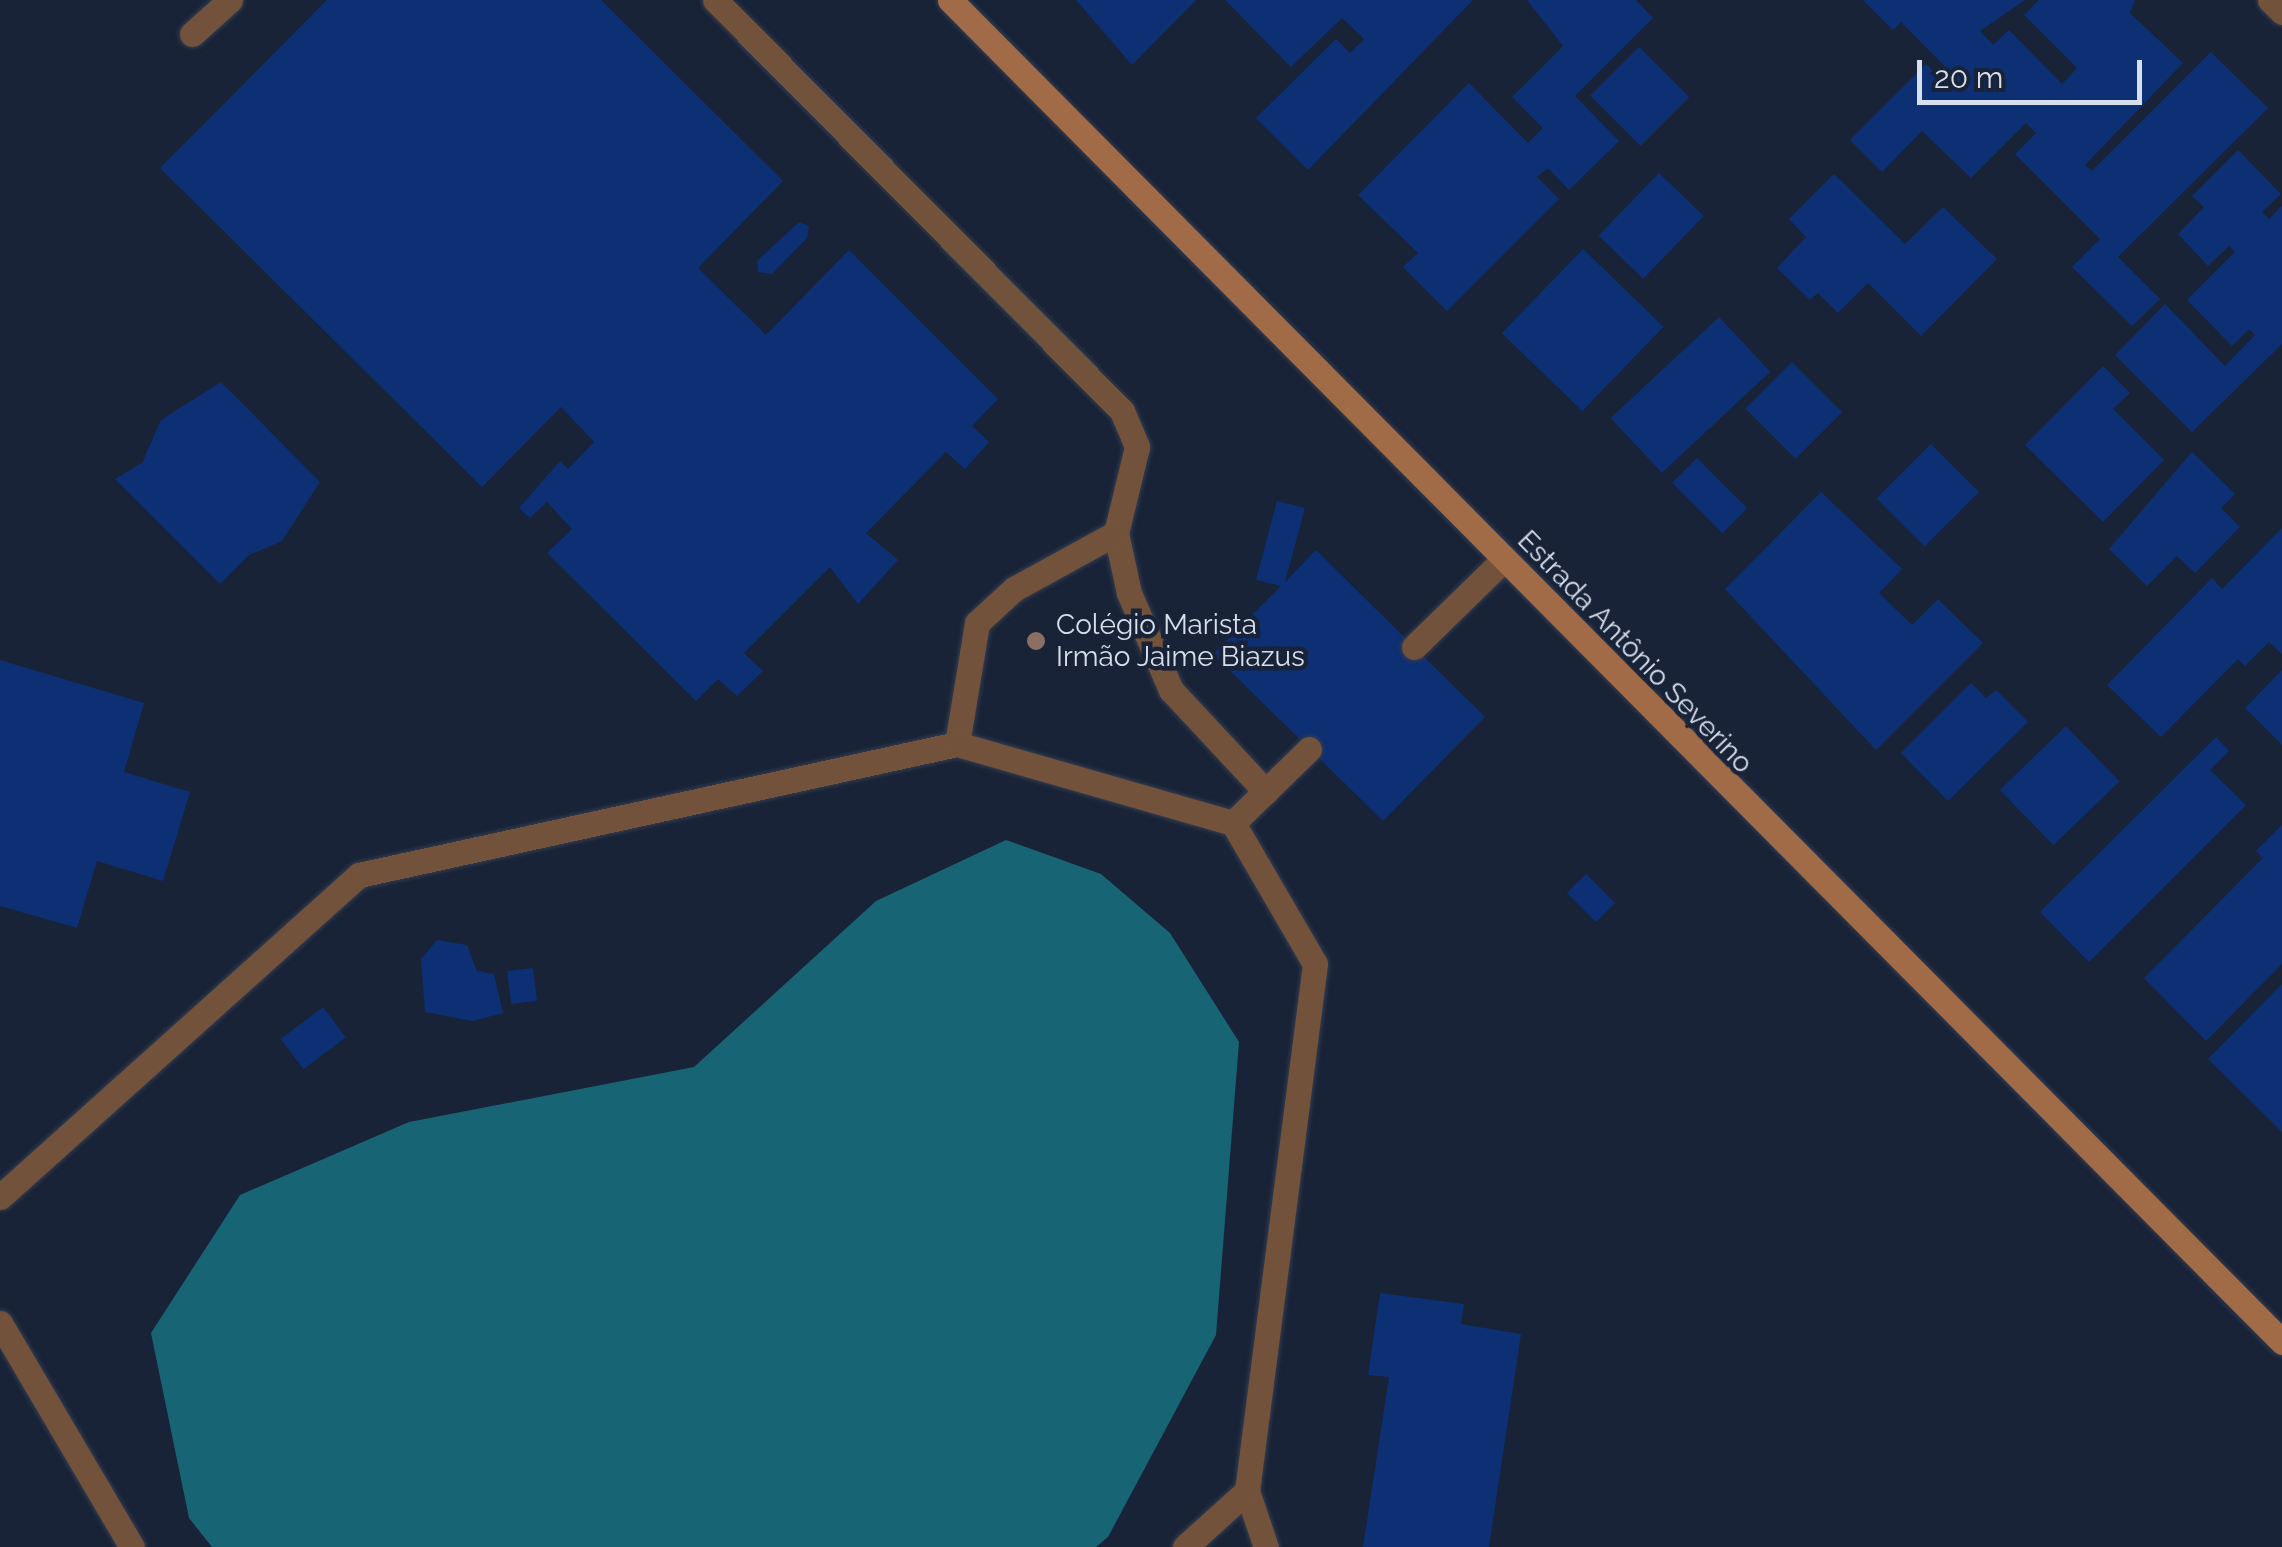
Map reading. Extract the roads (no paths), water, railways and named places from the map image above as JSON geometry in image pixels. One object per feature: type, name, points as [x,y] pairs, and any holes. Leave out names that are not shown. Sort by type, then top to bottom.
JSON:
[{"type":"street","points":[[192,34],[230,0]]},
{"type":"street","points":[[715,0],[1122,411],[1138,447],[1116,533],[1129,593],[1171,690],[1266,792]]},
{"type":"street","name":"Estrada Antônio Severino","points":[[950,0],[2282,1342]]},
{"type":"street","points":[[2270,0],[2282,12]]},
{"type":"street","points":[[957,744],[976,623],[1014,590],[1116,533]]},
{"type":"street","points":[[1414,647],[1503,560]]},
{"type":"street","points":[[0,1197],[358,875],[957,744],[1234,823],[1314,964],[1247,1491],[1266,1547]]},
{"type":"street","points":[[1234,823],[1309,749]]},
{"type":"street","points":[[0,1323],[132,1547]]},
{"type":"street","points":[[1185,1547],[1247,1491]]},
{"type":"place","name":"Colégio Marista Irmão Jaime Biazus","points":[[1036,641]]}]
